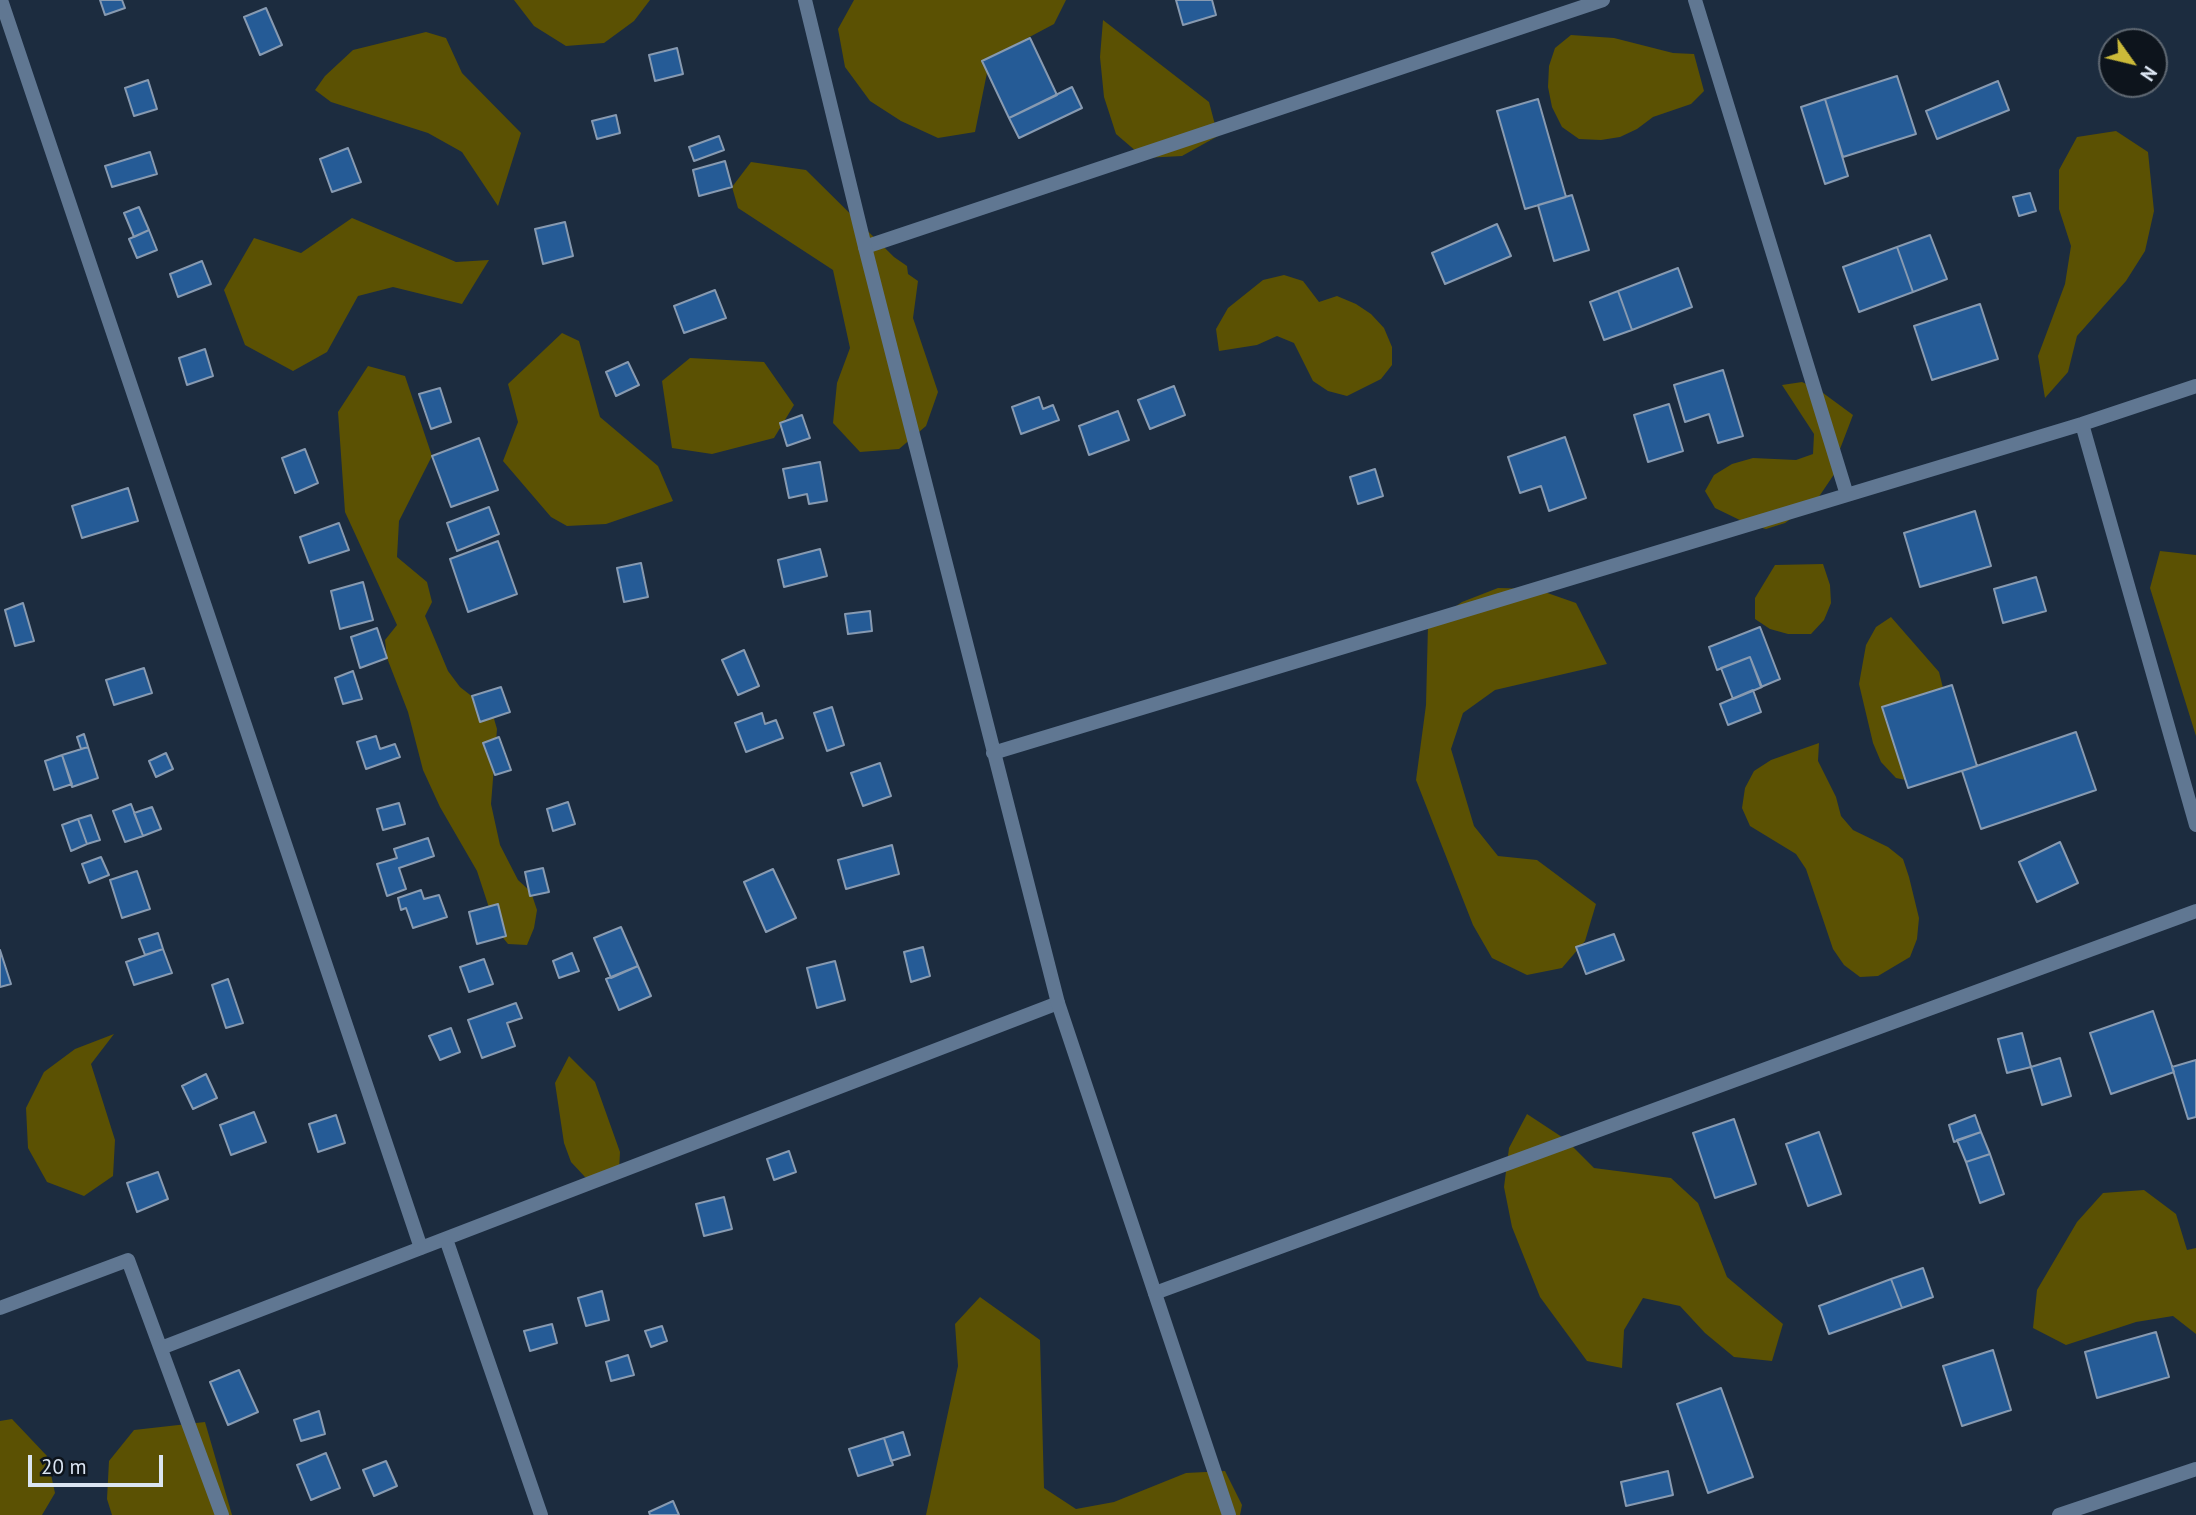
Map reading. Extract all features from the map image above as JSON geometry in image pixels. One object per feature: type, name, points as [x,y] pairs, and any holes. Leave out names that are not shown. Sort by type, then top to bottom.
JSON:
[{"type":"street","points":[[1,0],[421,1248]]},
{"type":"street","points":[[805,0],[865,247],[1058,1003],[1229,1515]]},
{"type":"street","points":[[865,247],[1603,0]]},
{"type":"street","points":[[1695,0],[1847,495]]},
{"type":"street","points":[[993,753],[2082,424],[2196,386]]},
{"type":"street","points":[[2082,424],[2196,825]]},
{"type":"street","points":[[1155,1293],[2196,911]]},
{"type":"street","points":[[161,1348],[1058,1003]]},
{"type":"street","points":[[446,1239],[541,1515]]},
{"type":"street","points":[[0,1308],[128,1260],[222,1515]]},
{"type":"street","points":[[2059,1515],[2196,1469]]},
{"type":"shaded area","points":[[514,0],[650,0],[634,21],[604,43],[566,46],[534,26]]},
{"type":"shaded area","points":[[854,0],[1066,0],[1054,24],[990,58],[975,132],[938,138],[901,121],[870,101],[845,67],[838,29]]},
{"type":"shaded area","points":[[1103,20],[1209,102],[1218,136],[1182,156],[1144,158],[1116,134],[1104,97],[1100,57]]},
{"type":"shaded area","points":[[426,32],[446,38],[462,73],[521,133],[498,206],[462,152],[428,133],[331,102],[315,90],[325,76],[353,50]]},
{"type":"shaded area","points":[[1571,35],[1614,38],[1673,53],[1694,54],[1704,91],[1691,104],[1653,117],[1620,137],[1579,139],[1562,127],[1552,107],[1548,87],[1549,66],[1555,48]]},
{"type":"shaded area","points":[[2116,131],[2148,152],[2154,211],[2145,251],[2126,281],[2077,336],[2068,372],[2045,398],[2038,356],[2065,284],[2071,246],[2059,209],[2059,170],[2077,137]]},
{"type":"shaded area","points":[[751,162],[806,170],[894,257],[907,266],[908,274],[918,281],[913,318],[938,392],[926,426],[899,449],[860,452],[833,423],[837,383],[850,348],[833,270],[738,208],[732,187]]},
{"type":"shaded area","points":[[352,218],[456,262],[489,260],[462,304],[393,287],[358,296],[327,352],[293,371],[245,345],[224,290],[254,238],[301,253]]},
{"type":"shaded area","points":[[1284,275],[1303,281],[1319,302],[1337,296],[1371,314],[1384,328],[1392,347],[1392,365],[1381,379],[1347,396],[1328,391],[1313,381],[1294,343],[1277,336],[1257,345],[1219,351],[1216,329],[1228,308],[1263,280]]},
{"type":"shaded area","points":[[562,333],[579,341],[600,417],[658,466],[673,501],[606,524],[567,526],[551,517],[503,461],[518,422],[508,384]]},
{"type":"shaded area","points":[[690,358],[764,362],[794,405],[774,438],[712,454],[672,448],[662,381]]},
{"type":"shaded area","points":[[368,366],[405,376],[432,456],[399,521],[397,557],[427,582],[432,602],[425,616],[448,671],[460,687],[492,712],[497,729],[491,804],[500,845],[518,880],[531,892],[537,910],[527,945],[508,944],[496,929],[477,871],[440,807],[423,770],[408,712],[387,658],[385,640],[397,625],[345,512],[338,412]]},
{"type":"shaded area","points":[[1802,382],[1819,390],[1853,415],[1840,449],[1839,467],[1816,501],[1785,523],[1766,529],[1748,524],[1715,508],[1705,491],[1714,475],[1732,464],[1753,458],[1796,460],[1813,454],[1814,434],[1782,385]]},
{"type":"shaded area","points":[[2160,551],[2196,555],[2196,736],[2150,588]]},
{"type":"shaded area","points":[[1823,564],[1830,585],[1831,603],[1824,620],[1811,634],[1788,634],[1770,629],[1755,619],[1755,598],[1775,565]]},
{"type":"shaded area","points":[[1498,588],[1536,589],[1576,603],[1607,664],[1495,690],[1463,713],[1451,749],[1474,826],[1498,856],[1537,860],[1596,904],[1585,941],[1562,968],[1527,975],[1492,958],[1473,925],[1416,780],[1426,705],[1428,625],[1462,602]]},
{"type":"shaded area","points":[[1891,617],[1939,672],[1944,692],[1915,782],[1896,778],[1881,762],[1873,743],[1859,684],[1866,645],[1876,627]]},
{"type":"shaded area","points":[[1819,743],[1818,761],[1836,797],[1841,816],[1853,830],[1888,847],[1903,859],[1909,877],[1919,918],[1917,939],[1910,957],[1878,976],[1860,977],[1844,965],[1833,949],[1806,869],[1796,854],[1750,826],[1742,808],[1745,788],[1754,771],[1771,760]]},
{"type":"shaded area","points":[[114,1034],[91,1064],[115,1140],[113,1176],[84,1196],[47,1182],[28,1148],[26,1108],[44,1072],[75,1049]]},
{"type":"shaded area","points":[[569,1056],[595,1082],[620,1152],[619,1171],[604,1181],[585,1177],[571,1162],[564,1143],[555,1083]]},
{"type":"shaded area","points":[[1527,1114],[1565,1139],[1594,1168],[1671,1178],[1698,1203],[1727,1277],[1783,1324],[1772,1361],[1734,1357],[1705,1333],[1680,1306],[1643,1298],[1624,1330],[1622,1368],[1587,1361],[1540,1297],[1512,1227],[1504,1187],[1509,1148]]},
{"type":"shaded area","points":[[2144,1190],[2176,1214],[2187,1250],[2196,1248],[2196,1334],[2173,1316],[2136,1322],[2066,1345],[2033,1328],[2037,1290],[2077,1222],[2103,1193]]},
{"type":"shaded area","points":[[980,1297],[1040,1340],[1044,1488],[1076,1509],[1114,1502],[1186,1473],[1225,1471],[1242,1505],[1240,1515],[926,1515],[958,1366],[955,1324]]},
{"type":"shaded area","points":[[12,1419],[47,1456],[55,1493],[42,1515],[0,1515],[0,1421]]},
{"type":"shaded area","points":[[205,1422],[232,1515],[112,1515],[107,1499],[109,1461],[134,1430]]},
{"type":"building","points":[[100,0],[122,0],[125,8],[105,15]]},
{"type":"building","points":[[1176,0],[1212,0],[1216,15],[1183,25]]},
{"type":"building","points":[[266,8],[282,45],[260,55],[244,17]]},
{"type":"building","points":[[1030,38],[1057,95],[1009,118],[982,61]]},
{"type":"building","points":[[677,48],[683,74],[655,81],[649,55]]},
{"type":"building","points":[[1897,76],[1916,134],[1843,157],[1825,99]]},
{"type":"building","points":[[148,80],[157,109],[134,116],[125,88]]},
{"type":"building","points":[[1998,81],[2009,110],[1937,139],[1926,111]]},
{"type":"building","points":[[1072,87],[1082,108],[1019,138],[1009,118]]},
{"type":"building","points":[[1538,99],[1566,197],[1525,209],[1497,111]]},
{"type":"building","points":[[1825,99],[1848,176],[1825,184],[1801,107]]},
{"type":"building","points":[[616,115],[620,133],[597,139],[592,121]]},
{"type":"building","points":[[719,136],[724,150],[694,161],[689,147]]},
{"type":"building","points":[[348,148],[361,182],[332,192],[320,159]]},
{"type":"building","points":[[150,152],[157,174],[112,187],[105,166]]},
{"type":"building","points":[[725,161],[732,187],[699,196],[693,170]]},
{"type":"building","points":[[2030,193],[2036,211],[2019,216],[2013,197]]},
{"type":"building","points":[[1572,195],[1589,250],[1554,261],[1538,205]]},
{"type":"building","points":[[139,207],[149,230],[134,237],[124,213]]},
{"type":"building","points":[[565,222],[573,256],[543,264],[535,229]]},
{"type":"building","points":[[1497,224],[1511,256],[1445,284],[1432,253]]},
{"type":"building","points":[[149,230],[157,250],[137,258],[129,239]]},
{"type":"building","points":[[1930,235],[1947,279],[1913,292],[1897,247]]},
{"type":"building","points":[[1897,247],[1913,292],[1859,312],[1843,267]]},
{"type":"building","points":[[202,261],[211,284],[178,297],[170,274]]},
{"type":"building","points":[[1678,268],[1692,307],[1632,330],[1618,291]]},
{"type":"building","points":[[715,290],[726,318],[684,333],[674,306]]},
{"type":"building","points":[[1618,291],[1632,330],[1604,340],[1590,302]]},
{"type":"building","points":[[1980,304],[1998,359],[1932,380],[1914,326]]},
{"type":"building","points":[[205,349],[213,376],[187,385],[179,358]]},
{"type":"building","points":[[628,362],[639,385],[616,396],[606,372]]},
{"type":"building","points":[[1723,370],[1743,436],[1718,443],[1709,414],[1685,422],[1674,385]]},
{"type":"building","points":[[1174,386],[1185,415],[1150,429],[1138,400]]},
{"type":"building","points":[[440,388],[451,422],[431,429],[419,394]]},
{"type":"building","points":[[1039,397],[1043,409],[1053,405],[1059,420],[1021,434],[1012,407]]},
{"type":"building","points":[[1669,404],[1683,451],[1648,462],[1634,415]]},
{"type":"building","points":[[1118,411],[1129,440],[1089,455],[1079,426]]},
{"type":"building","points":[[802,415],[810,438],[787,446],[780,423]]},
{"type":"building","points":[[1565,437],[1586,498],[1549,511],[1541,486],[1520,493],[1508,457]]},
{"type":"building","points":[[479,438],[498,490],[451,507],[432,456]]},
{"type":"building","points":[[305,449],[318,483],[295,493],[282,458]]},
{"type":"building","points":[[820,462],[827,501],[809,504],[807,494],[789,498],[783,469]]},
{"type":"building","points":[[1375,469],[1383,496],[1358,504],[1350,477]]},
{"type":"building","points":[[128,488],[138,521],[82,538],[72,506]]},
{"type":"building","points":[[489,507],[499,534],[457,551],[447,523]]},
{"type":"building","points":[[1975,511],[1991,566],[1920,587],[1904,533]]},
{"type":"building","points":[[339,523],[349,550],[309,563],[300,537]]},
{"type":"building","points":[[498,541],[517,594],[468,612],[450,559]]},
{"type":"building","points":[[820,549],[827,576],[784,587],[778,560]]},
{"type":"building","points":[[641,563],[648,597],[624,602],[617,568]]},
{"type":"building","points":[[2036,577],[2046,611],[2003,623],[1994,589]]},
{"type":"building","points":[[363,582],[373,620],[340,629],[331,591]]},
{"type":"building","points":[[23,603],[34,641],[15,646],[5,610]]},
{"type":"building","points":[[870,611],[872,631],[848,634],[845,614]]},
{"type":"building","points":[[1760,627],[1780,679],[1761,687],[1750,657],[1717,670],[1709,647]]},
{"type":"building","points":[[377,628],[387,658],[360,668],[351,637]]},
{"type":"building","points":[[744,650],[759,686],[738,695],[722,660]]},
{"type":"building","points":[[1750,657],[1762,687],[1733,699],[1721,668]]},
{"type":"building","points":[[144,668],[152,693],[114,705],[106,680]]},
{"type":"building","points":[[353,671],[362,699],[343,704],[335,678]]},
{"type":"building","points":[[1952,685],[1977,766],[1908,788],[1882,707]]},
{"type":"building","points":[[501,687],[510,712],[480,722],[472,696]]},
{"type":"building","points":[[1753,690],[1761,712],[1728,725],[1720,704]]},
{"type":"building","points":[[832,707],[844,745],[827,751],[814,713]]},
{"type":"building","points":[[762,713],[765,724],[776,720],[783,738],[746,752],[735,723]]},
{"type":"building","points":[[2076,732],[2096,790],[1981,829],[1962,771]]},
{"type":"building","points":[[84,734],[88,747],[81,749],[77,737]]},
{"type":"building","points":[[376,736],[380,749],[395,744],[400,757],[366,769],[357,742]]},
{"type":"building","points":[[499,737],[511,770],[495,775],[483,743]]},
{"type":"building","points":[[88,747],[98,778],[72,787],[62,755]]},
{"type":"building","points":[[166,753],[173,769],[156,777],[149,761]]},
{"type":"building","points":[[62,755],[72,784],[54,790],[45,761]]},
{"type":"building","points":[[880,763],[891,796],[863,806],[851,773]]},
{"type":"building","points":[[568,802],[575,824],[553,831],[547,809]]},
{"type":"building","points":[[399,803],[405,824],[383,830],[377,809]]},
{"type":"building","points":[[131,804],[143,836],[125,842],[113,811]]},
{"type":"building","points":[[152,807],[161,829],[143,836],[134,813]]},
{"type":"building","points":[[91,815],[100,840],[87,844],[78,819]]},
{"type":"building","points":[[78,819],[87,844],[71,851],[62,825]]},
{"type":"building","points":[[428,838],[434,856],[399,868],[406,889],[387,896],[377,864],[397,858],[394,849]]},
{"type":"building","points":[[2060,842],[2078,883],[2037,902],[2019,862]]},
{"type":"building","points":[[892,845],[899,874],[846,889],[838,860]]},
{"type":"building","points":[[101,857],[109,875],[89,883],[82,864]]},
{"type":"building","points":[[543,868],[549,892],[530,896],[525,872]]},
{"type":"building","points":[[773,869],[796,918],[766,932],[744,882]]},
{"type":"building","points":[[137,871],[150,909],[122,918],[110,880]]},
{"type":"building","points":[[421,890],[424,899],[439,895],[447,917],[413,928],[406,908],[401,910],[398,898]]},
{"type":"building","points":[[498,904],[506,936],[477,944],[469,912]]},
{"type":"building","points":[[621,927],[638,966],[611,978],[594,938]]},
{"type":"building","points":[[158,933],[163,949],[145,955],[139,939]]},
{"type":"building","points":[[1614,934],[1624,960],[1586,974],[1576,947]]},
{"type":"building","points":[[923,947],[930,976],[911,982],[904,952]]},
{"type":"building","points":[[163,949],[172,973],[134,985],[126,962]]},
{"type":"building","points":[[0,950],[11,984],[0,987]]},
{"type":"building","points":[[572,953],[579,971],[559,978],[553,961]]},
{"type":"building","points":[[484,959],[493,984],[469,992],[460,967]]},
{"type":"building","points":[[835,961],[845,1000],[817,1008],[807,968]]},
{"type":"building","points":[[638,966],[651,996],[619,1010],[606,979]]},
{"type":"building","points":[[228,979],[243,1023],[226,1028],[212,985]]},
{"type":"building","points":[[516,1003],[522,1018],[507,1023],[515,1046],[482,1058],[468,1020]]},
{"type":"building","points":[[2153,1011],[2174,1072],[2111,1094],[2090,1033]]},
{"type":"building","points":[[451,1028],[460,1052],[440,1060],[429,1036]]},
{"type":"building","points":[[2022,1033],[2031,1067],[2007,1073],[1998,1039]]},
{"type":"building","points":[[2060,1058],[2071,1096],[2042,1105],[2031,1067]]},
{"type":"building","points":[[2196,1060],[2196,1117],[2188,1119],[2172,1067]]},
{"type":"building","points":[[206,1074],[217,1098],[193,1109],[182,1086]]},
{"type":"building","points":[[254,1112],[266,1142],[231,1155],[220,1125]]},
{"type":"building","points":[[336,1115],[345,1143],[318,1152],[309,1124]]},
{"type":"building","points":[[1975,1115],[1981,1132],[1954,1142],[1949,1125]]},
{"type":"building","points":[[1734,1119],[1756,1184],[1715,1198],[1693,1133]]},
{"type":"building","points":[[1819,1132],[1841,1194],[1808,1206],[1786,1144]]},
{"type":"building","points":[[1981,1132],[1990,1154],[1966,1162],[1957,1140]]},
{"type":"building","points":[[789,1151],[796,1172],[774,1180],[767,1159]]},
{"type":"building","points":[[1990,1154],[2004,1194],[1980,1203],[1966,1162]]},
{"type":"building","points":[[158,1172],[168,1199],[137,1212],[127,1183]]},
{"type":"building","points":[[724,1197],[732,1229],[704,1236],[696,1204]]},
{"type":"building","points":[[1923,1268],[1933,1297],[1902,1308],[1891,1279]]},
{"type":"building","points":[[1891,1279],[1902,1308],[1829,1334],[1819,1306]]},
{"type":"building","points":[[602,1291],[609,1320],[586,1326],[578,1298]]},
{"type":"building","points":[[552,1324],[557,1343],[530,1351],[524,1331]]},
{"type":"building","points":[[662,1326],[667,1341],[651,1347],[645,1331]]},
{"type":"building","points":[[2156,1332],[2169,1377],[2097,1398],[2085,1352]]},
{"type":"building","points":[[1993,1350],[2011,1410],[1962,1426],[1943,1366]]},
{"type":"building","points":[[628,1355],[634,1375],[611,1381],[606,1362]]},
{"type":"building","points":[[239,1370],[258,1412],[228,1425],[210,1382]]},
{"type":"building","points":[[1721,1388],[1753,1477],[1708,1493],[1677,1404]]},
{"type":"building","points":[[319,1411],[325,1434],[301,1441],[294,1420]]},
{"type":"building","points":[[903,1432],[910,1455],[891,1461],[884,1438]]},
{"type":"building","points":[[884,1438],[893,1465],[858,1476],[849,1449]]},
{"type":"building","points":[[326,1453],[340,1488],[311,1500],[297,1465]]},
{"type":"building","points":[[386,1461],[397,1486],[374,1496],[363,1470]]},
{"type":"building","points":[[1668,1471],[1673,1495],[1626,1506],[1621,1482]]},
{"type":"building","points":[[673,1501],[679,1515],[650,1515],[649,1512]]}]
